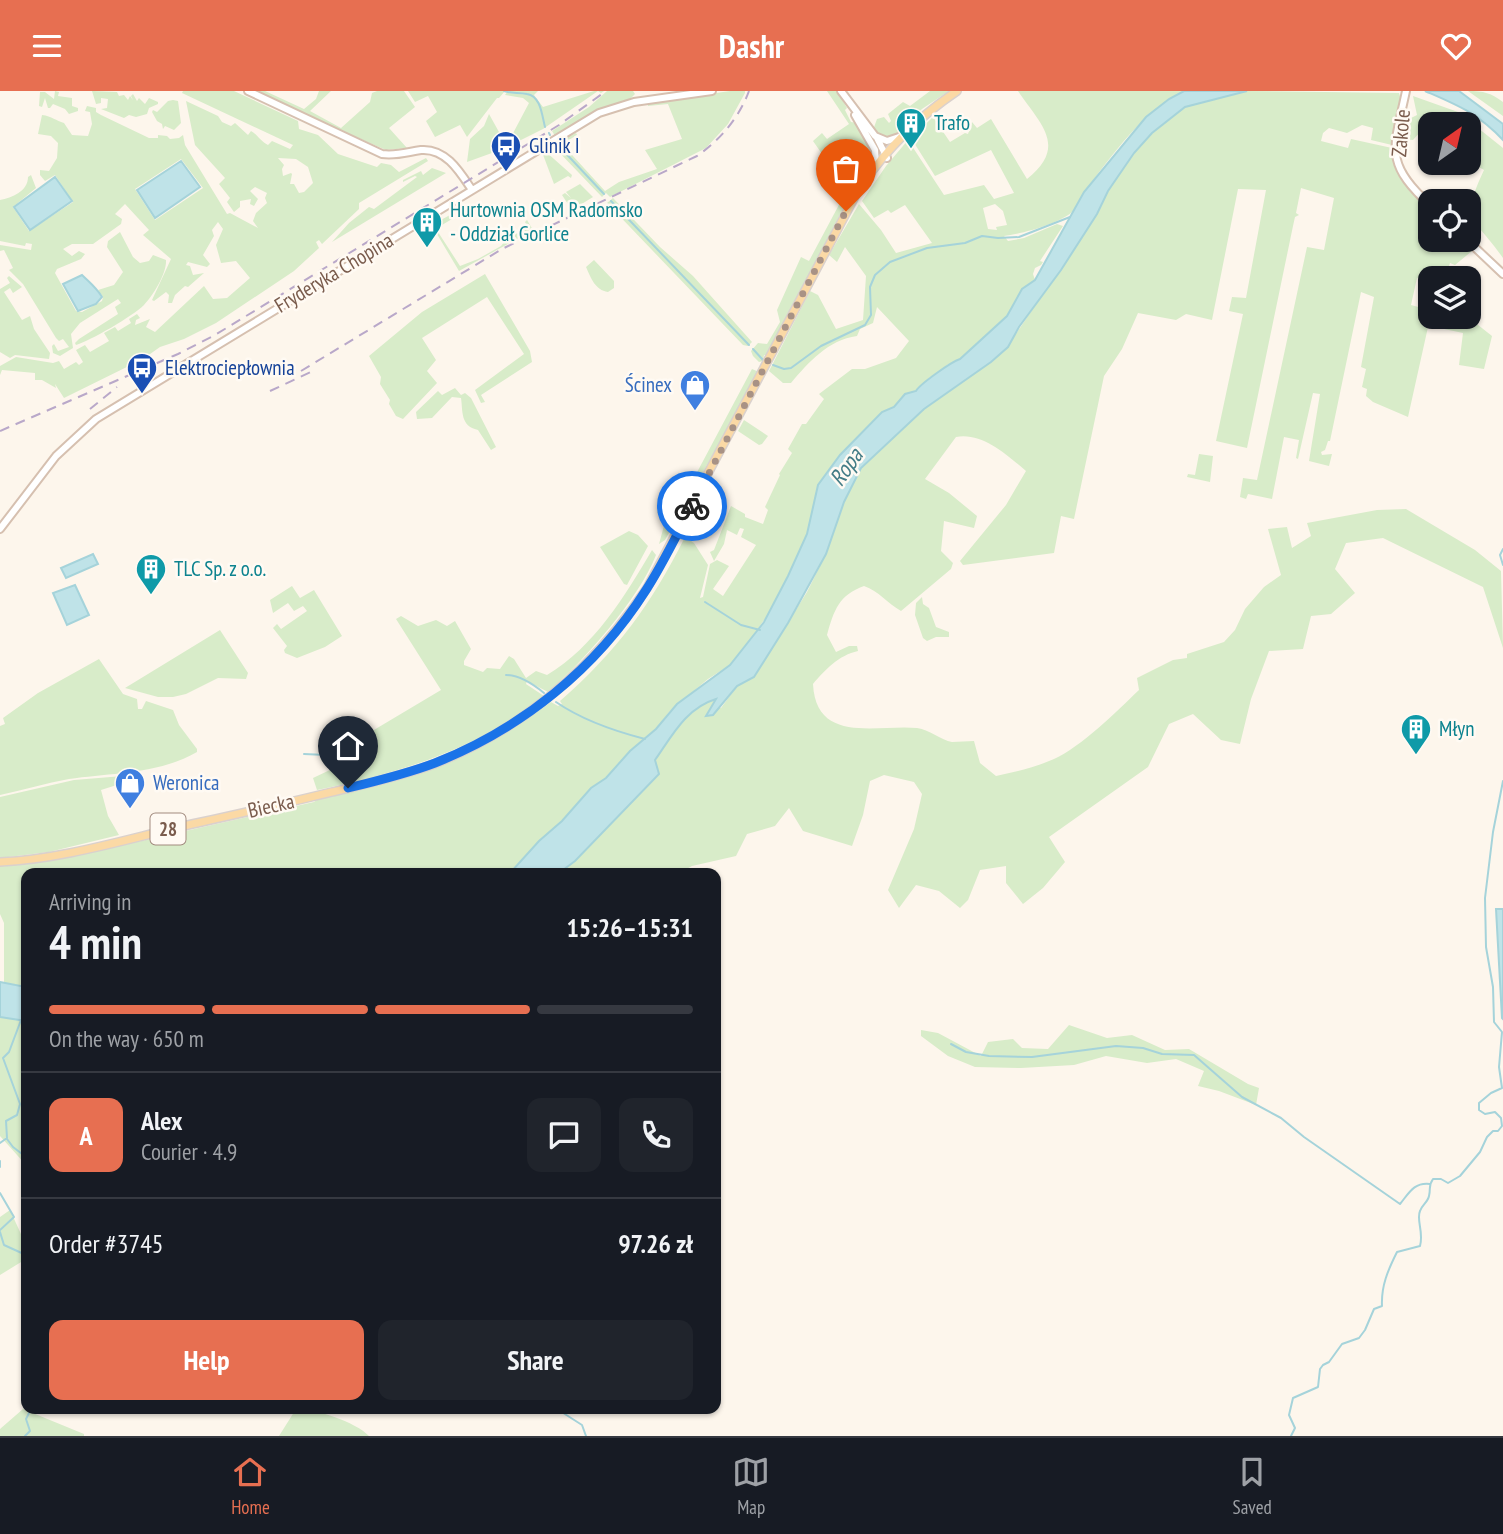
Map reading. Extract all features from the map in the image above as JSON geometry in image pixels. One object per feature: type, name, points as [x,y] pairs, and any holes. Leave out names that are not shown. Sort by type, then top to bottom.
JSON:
[{"type":"main road","name":"Biecka","points":[[823,258],[899,137],[927,111],[957,91]]},
{"type":"main road","name":"Biecka","points":[[0,862],[60,854],[412,772],[476,745],[537,707],[602,648],[647,588],[846,211],[876,165],[945,99]]},
{"type":"street","points":[[248,91],[382,154],[398,155],[427,150],[440,154],[456,167],[472,190]]},
{"type":"street","name":"Fryderyka Chopina","points":[[0,529],[56,456],[96,419],[599,114],[634,102],[712,91]]},
{"type":"street","points":[[841,91],[888,155]]},
{"type":"street","name":"Zakole","points":[[1406,91],[1395,147],[1397,163],[1405,181],[1418,193]]},
{"type":"street","points":[[850,104],[875,150],[876,165]]},
{"type":"street","points":[[875,136],[887,141],[899,137]]},
{"type":"street","points":[[875,150],[888,155]]},
{"type":"street","points":[[1480,252],[1503,274]]},
{"type":"green space","points":[[55,91],[59,92],[58,96],[72,98],[72,106],[78,108],[78,111],[69,114],[65,109],[53,104],[48,108],[45,98],[42,107],[39,106],[40,92],[45,92],[54,99]]},
{"type":"green space","points":[[92,91],[117,92],[128,100],[130,96],[133,100],[133,94],[137,101],[139,98],[145,104],[149,98],[158,104],[149,108],[147,114],[124,118],[101,109],[107,108],[108,99],[101,98],[101,103],[96,104]]},
{"type":"green space","points":[[234,91],[298,121],[299,129],[318,135],[338,154],[377,167],[381,163],[391,165],[399,172],[426,158],[428,161],[359,203],[359,209],[322,244],[319,240],[316,242],[319,248],[294,271],[216,323],[184,339],[160,347],[143,359],[64,398],[55,384],[56,388],[42,380],[35,380],[35,373],[2,370],[0,375],[0,366],[16,357],[53,363],[59,361],[64,369],[76,362],[79,365],[83,362],[76,350],[85,345],[90,352],[109,341],[104,333],[115,327],[118,331],[131,323],[129,319],[137,314],[140,318],[135,325],[150,319],[146,327],[155,332],[204,286],[213,299],[227,298],[250,278],[236,261],[221,263],[216,245],[223,229],[218,222],[212,230],[214,236],[203,255],[210,264],[207,267],[188,262],[186,265],[190,266],[193,275],[204,273],[175,295],[172,303],[168,303],[169,295],[166,292],[152,300],[171,259],[143,235],[149,230],[125,204],[115,214],[122,219],[121,224],[93,244],[72,244],[63,249],[72,256],[79,251],[85,254],[81,259],[57,269],[55,273],[76,311],[82,312],[102,301],[103,297],[98,290],[114,285],[123,272],[107,247],[108,241],[120,232],[133,257],[140,263],[149,261],[153,255],[166,260],[162,278],[138,310],[76,345],[79,339],[118,314],[115,307],[121,303],[118,299],[80,323],[71,334],[73,348],[60,356],[53,353],[54,344],[58,351],[69,347],[63,339],[59,341],[56,338],[23,284],[9,270],[13,268],[4,250],[0,251],[0,245],[31,250],[32,244],[26,243],[25,246],[0,241],[0,200],[14,196],[22,190],[28,177],[31,175],[36,188],[13,207],[29,231],[73,202],[55,175],[45,181],[40,175],[40,170],[49,171],[57,158],[58,143],[51,136],[38,134],[42,115],[64,123],[72,135],[88,136],[92,124],[90,112],[85,111],[87,106],[96,108],[96,112],[101,115],[149,138],[158,138],[158,135],[170,139],[183,135],[185,145],[227,214],[230,213],[258,228],[253,221],[256,213],[267,203],[267,193],[255,187],[250,191],[258,199],[254,206],[250,204],[251,199],[240,201],[240,207],[234,212],[227,202],[230,198],[219,184],[225,178],[195,145],[186,101],[218,116],[222,122],[231,126],[235,123],[248,135],[251,131],[268,145],[272,141],[290,149],[293,145],[182,93]],"holes":[[[278,158],[296,159],[308,167],[313,183],[299,193],[294,184],[290,184],[292,174],[283,176],[284,165]],[[181,159],[203,188],[155,220],[135,189]]]},
{"type":"green space","points":[[253,91],[265,91],[304,109],[316,99],[319,91],[331,91],[310,111],[341,128],[370,102],[372,93],[404,91],[415,107],[389,128],[407,148],[386,150]]},
{"type":"green space","points":[[408,91],[505,91],[467,137],[460,125],[435,137],[426,121],[437,112],[428,96],[415,102]]},
{"type":"green space","points":[[508,91],[538,91],[534,95],[543,107],[598,91],[543,129],[503,149],[467,162],[470,139],[484,126],[489,114],[504,141],[511,137],[529,103],[523,98],[505,95]]},
{"type":"green space","points":[[607,91],[633,91],[635,94],[630,99],[603,108],[555,136],[552,131],[589,107]]},
{"type":"green space","points":[[730,91],[745,93],[728,124],[706,148],[610,197],[606,193],[602,197],[556,149],[558,142],[576,133],[577,135],[562,144],[605,191],[619,182],[657,169],[645,150],[682,139],[668,104],[648,106],[648,103]]},
{"type":"green space","points":[[827,91],[837,91],[847,108],[845,110],[851,122],[857,123],[873,154],[873,160],[849,197],[767,356],[764,355],[763,361],[759,362],[751,351],[758,343],[767,344],[780,322],[777,310],[801,257],[809,261],[849,186],[813,141],[822,133],[827,139],[849,124]]},
{"type":"green space","points":[[930,91],[949,91],[922,109],[892,138],[881,138],[873,130],[877,119],[884,117],[889,123],[891,121],[888,114],[903,102],[910,106]]},
{"type":"green space","points":[[1018,91],[1184,91],[1155,110],[1129,135],[1069,215],[1041,227],[1004,236],[1008,241],[1024,238],[1057,224],[1063,226],[1040,261],[1043,262],[1041,265],[1035,268],[1035,280],[1022,289],[1007,316],[972,350],[930,377],[916,391],[905,394],[894,407],[882,412],[843,452],[818,485],[807,534],[771,610],[730,665],[708,679],[670,711],[656,729],[630,751],[606,778],[591,788],[515,868],[21,868],[21,986],[4,984],[0,865],[75,856],[314,802],[419,773],[464,755],[551,702],[558,706],[562,704],[560,701],[599,664],[646,606],[685,537],[694,543],[708,565],[700,598],[703,597],[710,564],[717,560],[729,566],[713,589],[723,596],[756,545],[741,537],[744,529],[740,528],[737,535],[727,530],[724,544],[714,561],[710,552],[714,550],[731,506],[745,514],[745,517],[763,524],[768,510],[765,507],[779,474],[792,453],[788,449],[802,424],[806,424],[824,399],[819,394],[852,369],[865,369],[896,358],[909,341],[877,307],[873,323],[860,329],[857,336],[828,347],[791,383],[783,383],[769,371],[810,291],[818,295],[836,329],[863,320],[866,276],[845,247],[837,262],[829,255],[859,204],[896,253],[932,243],[905,205],[874,218],[862,201],[908,140],[944,195],[984,185],[994,199],[1014,193],[991,150],[935,176],[911,138],[933,117],[950,142],[965,133],[968,134],[972,122],[977,128],[991,119],[1027,179],[1046,156],[1048,146],[1042,125]],"holes":[[[995,204],[1003,211],[1007,225],[996,227],[997,230],[988,229],[983,208]]]},
{"type":"green space","points":[[1247,91],[1399,93],[1401,99],[1392,145],[1371,140],[1373,128],[1362,125],[1347,133],[1329,128],[1323,133],[1321,141],[1348,148],[1351,139],[1392,148],[1400,175],[1418,198],[1418,252],[1471,252],[1455,265],[1450,263],[1449,266],[1418,266],[1418,278],[1411,305],[1418,307],[1418,329],[1428,329],[1408,417],[1373,402],[1366,396],[1367,389],[1362,387],[1366,369],[1361,367],[1374,297],[1361,292],[1330,441],[1321,452],[1322,455],[1332,454],[1329,466],[1309,461],[1320,394],[1313,393],[1298,459],[1299,440],[1284,437],[1272,499],[1248,494],[1246,499],[1240,497],[1243,478],[1257,480],[1307,247],[1324,250],[1334,198],[1301,188],[1296,213],[1299,215],[1295,217],[1247,448],[1216,441],[1243,314],[1229,311],[1232,297],[1246,298],[1266,190],[1238,189],[1212,320],[1186,314],[1176,320],[1138,313],[1122,349],[1104,376],[1074,519],[1061,516],[1054,553],[963,565],[960,561],[1006,505],[1026,471],[985,441],[966,436],[956,437],[925,479],[949,493],[977,516],[974,528],[944,521],[941,551],[953,563],[951,569],[901,611],[864,586],[843,599],[835,611],[827,635],[836,652],[849,646],[857,646],[858,651],[828,668],[813,684],[817,703],[825,716],[837,724],[868,728],[917,728],[952,742],[974,741],[980,763],[996,776],[1040,764],[1076,746],[1110,718],[1139,690],[1137,678],[1173,660],[1187,658],[1187,654],[1224,642],[1235,630],[1245,609],[1264,587],[1281,575],[1268,529],[1287,527],[1292,548],[1311,536],[1307,523],[1377,510],[1406,509],[1475,550],[1501,571],[1503,648],[1483,587],[1383,538],[1346,543],[1335,569],[1355,593],[1331,614],[1311,616],[1303,649],[1269,651],[1251,699],[1240,744],[1221,740],[1193,714],[1169,724],[1148,767],[1049,837],[1065,862],[1043,888],[1023,904],[1006,883],[1006,866],[980,870],[968,900],[960,908],[939,891],[916,885],[899,908],[888,890],[914,829],[922,794],[914,782],[884,775],[870,781],[863,815],[852,846],[803,831],[789,808],[775,826],[747,834],[736,856],[688,868],[566,868],[659,774],[655,760],[688,716],[717,698],[713,706],[721,708],[737,686],[754,677],[807,592],[826,554],[844,502],[861,468],[924,409],[991,362],[1007,347],[1097,214],[1121,169],[1157,128],[1190,105]]},
{"type":"green space","points":[[1468,91],[1495,96],[1503,102],[1503,116]]},
{"type":"green space","points":[[1413,96],[1458,112],[1418,112],[1418,134],[1413,140],[1404,139],[1405,121],[1417,115]]},
{"type":"green space","points":[[168,101],[178,101],[181,123],[174,130],[165,126],[163,129],[152,112],[157,112]]},
{"type":"green space","points":[[1481,130],[1503,148],[1503,258],[1481,230],[1481,189],[1475,189],[1484,170],[1481,168]]},
{"type":"green space","points":[[545,151],[572,175],[571,178],[568,176],[554,184],[542,152]]},
{"type":"green space","points":[[432,168],[446,173],[332,242],[349,223],[369,207],[374,209],[417,177],[403,180],[421,171],[423,175]]},
{"type":"green space","points":[[580,184],[593,197],[572,210],[562,195],[565,193],[571,198],[566,192]]},
{"type":"green space","points":[[613,198],[660,247],[693,276],[752,342],[748,346],[743,345],[607,203]]},
{"type":"green space","points":[[452,214],[452,219],[442,225],[438,232],[460,266],[501,246],[511,234],[521,233],[528,228],[525,222],[527,220],[533,230],[459,271],[434,229],[437,222]]},
{"type":"green space","points":[[594,260],[614,281],[614,288],[608,292],[597,286],[586,267]]},
{"type":"green space","points":[[485,274],[530,351],[532,362],[481,395],[485,402],[481,403],[475,390],[524,354],[487,297],[422,338],[436,360],[427,371],[437,383],[403,419],[396,416],[380,384],[381,377],[369,356],[422,312]]},
{"type":"green space","points":[[9,276],[22,287],[13,293],[10,288],[4,292],[22,320],[30,316],[34,329],[50,353],[49,359],[15,355],[10,358],[0,352],[0,289],[10,283],[7,278]]},
{"type":"green space","points":[[1481,327],[1492,336],[1484,369],[1459,365],[1463,333],[1444,329]]},
{"type":"green space","points":[[752,369],[759,372],[665,540],[659,544],[665,522],[657,512],[686,493]]},
{"type":"green space","points":[[455,388],[461,395],[465,393],[471,398],[496,447],[491,450],[478,430],[465,422],[461,398],[452,397],[432,418],[417,419],[416,412],[438,391],[442,395]]},
{"type":"green space","points":[[744,420],[768,436],[762,444],[759,445],[738,431]]},
{"type":"green space","points":[[1199,454],[1213,456],[1210,482],[1187,477],[1188,474],[1195,475]]},
{"type":"green space","points":[[629,531],[638,535],[648,546],[627,585],[600,547]]},
{"type":"green space","points":[[652,550],[656,555],[648,572],[609,629],[548,692],[527,681],[526,684],[544,696],[518,715],[492,731],[436,757],[378,776],[317,790],[313,778],[332,769],[328,763],[321,760],[321,753],[327,749],[331,752],[342,749],[441,690],[396,619],[401,616],[418,626],[436,620],[447,626],[455,621],[471,649],[464,665],[483,672],[487,668],[500,669],[509,656],[514,659],[526,678],[536,671],[547,675],[594,635],[631,585]]},
{"type":"green space","points":[[292,586],[300,598],[314,590],[342,636],[325,647],[297,658],[285,653],[287,646],[273,628],[277,624],[281,629],[307,611],[303,606],[294,611],[288,603],[273,613],[270,600]]},
{"type":"green space","points":[[922,597],[936,627],[949,632],[949,637],[936,637],[927,641],[923,638],[915,615],[916,603]]},
{"type":"green space","points":[[220,630],[248,673],[246,679],[218,678],[186,694],[173,697],[158,697],[125,688]]},
{"type":"green space","points":[[99,659],[123,694],[137,699],[138,709],[142,709],[146,701],[173,710],[179,725],[197,752],[151,769],[69,779],[0,795],[0,726],[5,724],[3,718],[38,693]]},
{"type":"green space","points":[[123,776],[123,783],[101,790],[108,816],[119,835],[49,852],[0,858],[0,797],[74,780]]},
{"type":"green space","points":[[0,1017],[21,1020],[21,1159],[0,1136]]},
{"type":"green space","points":[[1069,1025],[1107,1038],[1132,1035],[1165,1050],[1189,1049],[1259,1088],[1256,1105],[1198,1086],[1204,1071],[1176,1059],[1147,1063],[1106,1056],[1074,1065],[975,1067],[948,1056],[921,1036],[921,1030],[938,1033],[981,1056],[988,1042],[1013,1039],[1022,1048],[1048,1049]]},
{"type":"green space","points":[[10,1210],[21,1234],[21,1262],[0,1275],[0,1217]]},
{"type":"green space","points":[[21,1411],[21,1414],[35,1414],[84,1436],[0,1436],[0,1429]]},
{"type":"green space","points":[[293,1414],[324,1414],[355,1426],[369,1436],[279,1436]]},
{"type":"water","name":"Ropa","points":[[1184,91],[1247,91],[1185,107],[1152,133],[1134,153],[1108,191],[1097,214],[1008,347],[924,409],[861,468],[844,502],[826,554],[754,677],[737,686],[713,715],[706,716],[716,699],[705,703],[688,716],[655,760],[659,774],[575,861],[566,868],[515,868],[591,788],[606,778],[630,751],[656,729],[677,704],[730,665],[764,622],[807,534],[818,485],[840,455],[882,412],[894,407],[905,394],[916,391],[936,373],[960,359],[1007,316],[1022,289],[1035,280],[1084,192],[1146,117]]},
{"type":"water","points":[[1425,91],[1459,91],[1503,124],[1503,140],[1481,120],[1481,112],[1468,112]]},
{"type":"water","points":[[181,161],[200,187],[155,218],[137,190]]},
{"type":"water","points":[[55,177],[72,201],[30,230],[14,207]]},
{"type":"water","points":[[82,275],[102,297],[96,304],[78,311],[63,284]]},
{"type":"water","points":[[93,554],[98,564],[66,578],[61,568]]},
{"type":"water","points":[[75,585],[89,615],[67,625],[53,593]]},
{"type":"water","points":[[1496,909],[1503,909],[1503,1019],[1502,1018]]},
{"type":"water","points":[[0,982],[21,986],[21,1020],[0,1017]]},
{"type":"waterway","points":[[504,91],[527,94],[535,98],[545,127]]},
{"type":"waterway","points":[[558,145],[604,194]]},
{"type":"waterway","points":[[611,201],[749,345]]},
{"type":"waterway","points":[[773,365],[784,369],[791,368],[821,346],[865,325],[871,315],[870,287],[875,275],[890,262],[927,248],[965,243],[982,236],[1019,237],[1070,217]]},
{"type":"waterway","points":[[753,349],[763,360]]},
{"type":"waterway","points":[[1503,549],[1500,555],[1503,565]]},
{"type":"waterway","points":[[705,602],[741,625],[760,630]]},
{"type":"waterway","points":[[506,675],[526,681],[544,693]]},
{"type":"waterway","points":[[556,702],[599,724],[645,739]]},
{"type":"waterway","points":[[304,754],[326,755],[321,752]]},
{"type":"waterway","points":[[1291,1436],[1295,1428],[1289,1415],[1293,1398],[1318,1387],[1323,1365],[1329,1362],[1342,1344],[1359,1338],[1365,1330],[1374,1309],[1382,1306],[1386,1278],[1397,1252],[1420,1246],[1419,1215],[1428,1198],[1433,1179],[1448,1183],[1460,1176],[1480,1152],[1487,1137],[1502,1126],[1501,1118],[1495,1112],[1485,1114],[1479,1110],[1479,1103],[1502,1088],[1499,1067],[1502,1032],[1494,1022],[1493,987],[1486,947],[1485,898],[1493,832],[1503,781]]},
{"type":"waterway","points":[[0,1143],[7,1138],[6,1121],[17,1115],[20,1104],[3,1058],[9,1052],[21,1020]]},
{"type":"waterway","points":[[951,1044],[966,1052],[989,1056],[1032,1057],[1116,1046],[1143,1048],[1162,1054],[1194,1055],[1242,1097],[1281,1118],[1400,1204],[1416,1187],[1430,1184]]},
{"type":"waterway","points":[[7,1139],[21,1153]]},
{"type":"waterway","points":[[0,1161],[0,1167]]},
{"type":"waterway","points":[[0,1193],[14,1217],[0,1230]]},
{"type":"waterway","points":[[0,1232],[4,1245],[21,1253]]},
{"type":"waterway","points":[[25,1436],[30,1431],[26,1419],[28,1414]]},
{"type":"waterway","points":[[565,1414],[582,1425],[586,1436]]},
{"type":"railway","points":[[0,431],[178,354],[215,335],[559,125],[606,91]]},
{"type":"railway","points":[[301,371],[502,249],[697,156],[728,128],[749,91]]},
{"type":"railway","points":[[270,391],[313,371]]},
{"type":"railway","points":[[90,409],[117,387]]},
{"type":"way so far","points":[[692,506],[846,211]]},
{"type":"place","name":"Trafo","points":[[911,150]]},
{"type":"place","name":"Glinik I","points":[[506,173]]},
{"type":"place","name":"Hurtownia OSM Radomsko - Oddział Gorlice","points":[[427,249]]},
{"type":"place","name":"Elektrociepłownia","points":[[142,395]]},
{"type":"place","name":"Ścinex","points":[[695,412]]},
{"type":"place","name":"TLC Sp. z o.o.","points":[[151,596]]},
{"type":"place","name":"Młyn","points":[[1416,756]]},
{"type":"place","name":"Weronica","points":[[130,810]]},
{"type":"route","points":[[348,788],[412,772],[435,763],[476,745],[537,707],[602,648],[632,611],[692,506]]}]
